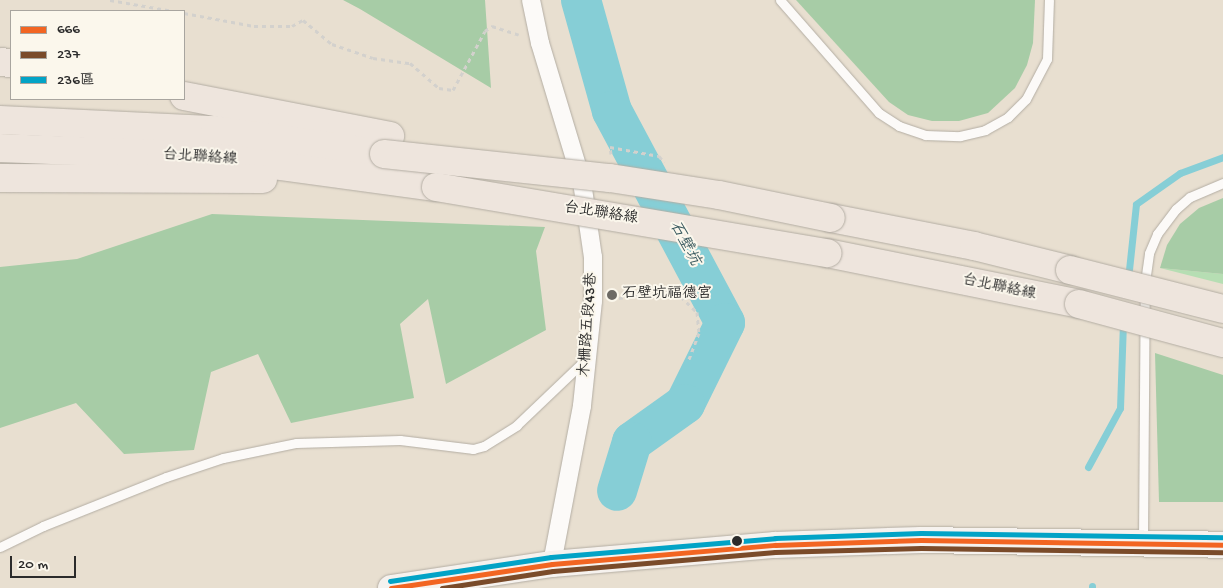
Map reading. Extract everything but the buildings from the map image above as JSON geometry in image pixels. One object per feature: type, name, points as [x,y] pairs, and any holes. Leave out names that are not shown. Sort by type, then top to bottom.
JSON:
[{"type":"highway","points":[[185,96],[384,156]]},
{"type":"highway","name":"台北聯絡線","points":[[0,120],[215,130],[384,156],[610,178],[719,195],[974,246],[1223,309]]},
{"type":"highway","name":"台北聯絡線","points":[[0,148],[206,156],[384,156],[436,187],[827,252],[1079,304],[1223,343]]},
{"type":"highway","points":[[0,178],[384,156]]},
{"type":"main road","points":[[391,588],[552,564],[775,545],[922,540],[1223,545]]},
{"type":"street","name":"木柵路五段43巷","points":[[531,0],[540,43],[582,182],[593,257],[593,301],[582,406],[552,564]]},
{"type":"lane","points":[[780,0],[879,112],[899,126],[925,135],[960,136],[985,130],[1008,117],[1026,98],[1047,59],[1049,0]]},
{"type":"lane","points":[[1143,543],[1145,282],[1149,253],[1158,234],[1176,209],[1190,197],[1223,183]]},
{"type":"lane","points":[[0,547],[42,526],[166,476],[223,458],[296,443],[400,440],[473,449],[484,446],[517,425],[588,357]]},
{"type":"path","points":[[110,0],[167,10]]},
{"type":"path","points":[[185,13],[254,26],[292,26],[303,20],[332,44],[373,58],[410,63],[439,88],[454,90],[485,31],[492,26],[540,43]]},
{"type":"path","points":[[610,147],[659,156]]},
{"type":"path","points":[[593,301],[675,291],[697,312],[699,333],[688,362]]},
{"type":"green space","points":[[343,0],[485,0],[491,88],[360,9]]},
{"type":"green space","points":[[796,0],[1035,0],[1033,43],[1027,65],[1015,88],[988,113],[959,121],[932,121],[908,115],[889,102]]},
{"type":"green space","points":[[1223,198],[1223,274],[1160,268],[1167,245],[1180,224],[1199,208]]},
{"type":"green space","points":[[212,214],[545,227],[536,251],[546,330],[446,384],[428,299],[400,324],[414,398],[291,423],[258,354],[211,372],[194,450],[124,454],[76,403],[0,428],[0,267],[77,259]]},
{"type":"green space","points":[[1160,268],[1223,274],[1223,284]]},
{"type":"green space","points":[[1155,353],[1223,375],[1223,502],[1159,502]]},
{"type":"waterway","name":"石壁坑","points":[[581,0],[612,111],[725,323],[685,404],[632,442],[617,491]]},
{"type":"waterway","points":[[1128,279],[1136,204],[1180,173],[1223,157]]},
{"type":"waterway","points":[[1088,467],[1120,408],[1123,322]]},
{"type":"transit line","name":"236區","points":[[390,581],[551,557],[775,538],[921,533],[1223,537]]},
{"type":"transit line","name":"666","points":[[391,588],[552,564],[775,545],[921,540],[1223,545]]},
{"type":"transit line","name":"237","points":[[442,588],[553,571],[775,552],[921,548],[1223,552]]},
{"type":"place","name":"石壁坑福德宮","points":[[612,295]]}]
